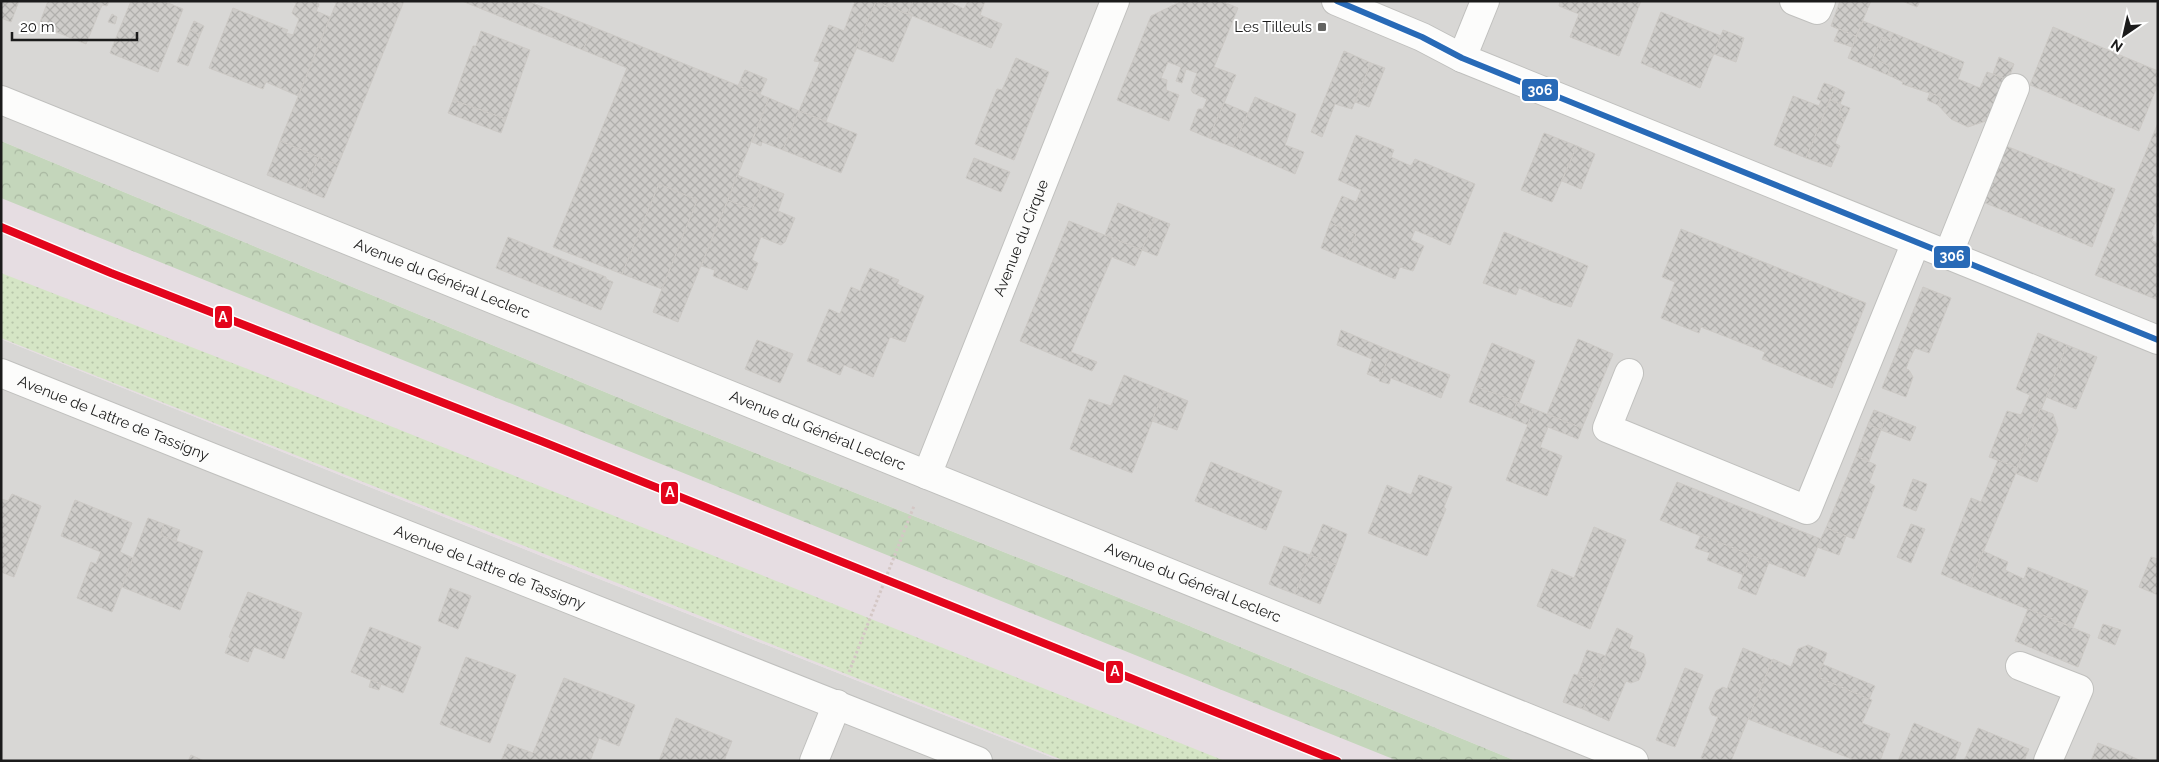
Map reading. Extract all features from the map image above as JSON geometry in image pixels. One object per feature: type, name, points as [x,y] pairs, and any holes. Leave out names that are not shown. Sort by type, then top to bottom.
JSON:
[{"type":"street","name":"Avenue du Cirque","points":[[926,475],[1114,1]]},
{"type":"street","points":[[1336,1],[1422,37],[1462,58],[2158,340]]},
{"type":"street","points":[[1462,58],[1485,1]]},
{"type":"street","points":[[1794,1],[1817,10],[1821,1]]},
{"type":"street","points":[[1948,255],[2015,88]]},
{"type":"street","name":"Avenue du Général Leclerc","points":[[1,100],[1634,761]]},
{"type":"street","points":[[1629,373],[1607,428],[1806,510],[1916,242]]},
{"type":"street","name":"Avenue de Lattre de Tassigny","points":[[1,372],[978,761]]},
{"type":"street","points":[[2020,666],[2079,689],[2048,761]]},
{"type":"street","points":[[814,761],[837,704]]},
{"type":"path","points":[[837,704],[911,514]]},
{"type":"shaded area","points":[[1,1],[2158,1],[2158,761],[1516,761],[1177,621],[665,417],[1,141]]},
{"type":"shaded area","points":[[1,141],[665,417],[1177,621],[1516,761],[1061,761],[569,567],[1,339]]},
{"type":"shaded area","points":[[1,339],[569,567],[1061,761],[1,761]]},
{"type":"green space","points":[[1,141],[665,417],[1177,621],[1516,761],[1398,761],[1,198]]},
{"type":"green space","points":[[1,273],[258,373],[1225,761],[1065,761],[1,338]]},
{"type":"building","points":[[1,1],[19,1],[11,22],[1,18]]},
{"type":"building","points":[[48,1],[109,1],[107,6],[102,5],[86,44],[39,25]]},
{"type":"building","points":[[131,1],[163,1],[183,9],[158,72],[110,53]]},
{"type":"building","points":[[297,1],[317,1],[319,5],[316,11],[330,17],[298,96],[266,82],[263,89],[209,68],[233,8],[288,30],[286,33],[293,35],[299,19],[292,13]]},
{"type":"building","points":[[337,1],[404,1],[338,165],[280,141]]},
{"type":"building","points":[[462,1],[527,1],[593,27],[583,50]]},
{"type":"building","points":[[855,1],[913,1],[908,14],[876,2],[826,121],[799,111],[820,62],[814,61],[829,25],[844,31]]},
{"type":"building","points":[[913,1],[947,1],[964,9],[968,1],[985,1],[980,15],[1002,24],[991,48],[908,14]]},
{"type":"building","points":[[1182,1],[1221,1],[1238,8],[1214,67],[1236,75],[1209,138],[1190,130],[1198,109],[1203,109],[1207,99],[1193,93],[1191,90],[1197,73],[1186,69],[1182,83],[1176,81],[1181,67],[1168,62],[1161,78],[1167,80],[1166,90],[1179,95],[1169,121],[1117,100],[1151,16]]},
{"type":"building","points":[[1560,1],[1641,1],[1619,56],[1570,37],[1579,14],[1559,6]]},
{"type":"building","points":[[1840,1],[1871,1],[1856,36],[1831,26]]},
{"type":"building","points":[[1902,1],[1920,1],[1917,7]]},
{"type":"building","points":[[876,2],[912,16],[893,62],[856,48]]},
{"type":"building","points":[[1661,12],[1721,36],[1700,88],[1641,63]]},
{"type":"building","points":[[112,14],[117,17],[115,24],[108,22]]},
{"type":"building","points":[[194,21],[204,26],[200,35],[190,30]]},
{"type":"building","points":[[1863,21],[1893,33],[1890,41],[1882,37],[1873,58],[1890,66],[1888,75],[1848,58]]},
{"type":"building","points":[[593,27],[769,98],[678,322],[653,312],[697,200],[659,184],[622,274],[553,247],[627,68],[583,50]]},
{"type":"building","points":[[2053,27],[2158,71],[2158,84],[2139,131],[2030,85]]},
{"type":"building","points":[[1839,29],[1856,36],[1852,47],[1834,41]]},
{"type":"building","points":[[190,30],[200,35],[188,66],[177,62]]},
{"type":"building","points":[[1723,30],[1744,38],[1736,62],[1714,54]]},
{"type":"building","points":[[481,31],[530,50],[506,119],[453,100],[473,46],[476,46]]},
{"type":"building","points":[[1893,33],[1964,62],[1958,79],[1980,88],[1987,72],[2008,80],[1990,123],[1986,121],[1968,127],[1951,119],[1938,105],[1941,97],[1902,84],[1903,82],[1888,75],[1890,66],[1873,58],[1882,37],[1890,41]]},
{"type":"building","points":[[1344,51],[1371,63],[1352,109],[1335,104],[1322,137],[1311,132]]},
{"type":"building","points":[[1999,57],[2014,64],[2008,80],[1993,74]]},
{"type":"building","points":[[1016,58],[1049,72],[1014,160],[975,144],[997,89],[1002,90]]},
{"type":"building","points":[[1371,63],[1385,68],[1369,107],[1355,102]]},
{"type":"building","points":[[745,70],[767,79],[760,94],[738,86]]},
{"type":"building","points":[[1824,83],[1835,87],[1806,158],[1774,145],[1793,96],[1819,106],[1821,101],[1817,99]]},
{"type":"building","points":[[1835,87],[1845,92],[1840,104],[1830,100]]},
{"type":"building","points":[[1930,93],[1941,97],[1938,105],[1927,100]]},
{"type":"building","points":[[1255,97],[1296,114],[1285,145],[1304,152],[1295,174],[1233,147]]},
{"type":"building","points":[[769,98],[799,111],[783,150],[762,142],[761,146],[752,142]]},
{"type":"building","points":[[453,100],[506,119],[501,133],[448,113]]},
{"type":"building","points":[[1830,100],[1842,105],[1838,116],[1845,119],[1835,143],[1840,146],[1831,167],[1806,158]]},
{"type":"building","points":[[1224,103],[1248,113],[1233,147],[1209,138]]},
{"type":"building","points":[[1842,105],[1850,108],[1845,119],[1838,116]]},
{"type":"building","points":[[799,111],[857,134],[841,173],[783,150]]},
{"type":"building","points":[[2158,123],[2158,217],[2151,234],[2154,237],[2152,241],[2158,243],[2158,300],[2095,275]]},
{"type":"building","points":[[1544,133],[1577,146],[1552,202],[1521,190]]},
{"type":"building","points":[[1356,135],[1394,150],[1391,157],[1411,166],[1415,159],[1475,184],[1450,245],[1415,230],[1411,240],[1424,246],[1413,271],[1400,267],[1395,279],[1345,258],[1356,234],[1330,223],[1342,196],[1356,202],[1361,190],[1338,180]]},
{"type":"building","points":[[280,141],[319,157],[305,190],[267,175]]},
{"type":"building","points":[[1577,146],[1595,154],[1581,189],[1562,181]]},
{"type":"building","points":[[2006,146],[2115,189],[2092,247],[1983,202]]},
{"type":"building","points":[[319,157],[338,165],[324,198],[305,190]]},
{"type":"building","points":[[974,158],[1010,172],[1001,192],[966,178]]},
{"type":"building","points":[[737,175],[762,185],[752,210],[728,200]]},
{"type":"building","points":[[659,184],[697,200],[662,289],[622,274]]},
{"type":"building","points":[[762,185],[784,194],[778,211],[795,218],[785,242],[781,245],[761,237],[752,260],[758,263],[747,290],[713,276],[715,270],[701,266],[728,200],[752,210]]},
{"type":"building","points":[[1118,203],[1155,218],[1142,250],[1105,235]]},
{"type":"building","points":[[1155,218],[1170,224],[1157,256],[1142,250]]},
{"type":"building","points":[[1069,221],[1142,250],[1135,266],[1112,257],[1071,352],[1097,362],[1092,371],[1020,341]]},
{"type":"building","points":[[1330,223],[1356,234],[1345,258],[1321,248]]},
{"type":"building","points":[[1681,229],[1866,303],[1832,388],[1762,359],[1765,352],[1701,327],[1699,333],[1661,318],[1675,282],[1662,277]]},
{"type":"building","points":[[1504,232],[1588,266],[1571,307],[1519,288],[1516,295],[1483,283]]},
{"type":"building","points":[[508,237],[606,277],[606,279],[613,282],[601,310],[496,268]]},
{"type":"building","points":[[870,268],[899,280],[897,284],[924,296],[905,342],[890,337],[873,377],[844,365],[840,375],[807,361],[829,309],[840,314],[851,287],[860,291]]},
{"type":"building","points":[[1923,287],[1951,298],[1929,353],[1915,348],[1908,363],[1906,369],[1909,370],[1913,377],[1906,397],[1882,388]]},
{"type":"building","points":[[1341,330],[1391,351],[1380,379],[1367,374],[1372,359],[1337,345]]},
{"type":"building","points":[[2038,333],[2067,345],[2018,468],[1989,457],[2007,411],[2021,415],[2030,395],[2016,389]]},
{"type":"building","points":[[1578,339],[1613,354],[1582,428],[1547,414]]},
{"type":"building","points":[[757,340],[793,354],[780,383],[745,369]]},
{"type":"building","points":[[1492,343],[1535,361],[1519,403],[1475,386]]},
{"type":"building","points":[[2067,345],[2097,357],[2076,409],[2046,397]]},
{"type":"building","points":[[1391,351],[1450,375],[1441,398],[1391,378],[1389,384],[1379,381]]},
{"type":"building","points":[[1124,375],[1164,391],[1132,473],[1070,449],[1089,399],[1111,406]]},
{"type":"building","points":[[1475,386],[1517,402],[1511,418],[1469,402]]},
{"type":"building","points":[[1164,391],[1188,401],[1177,430],[1152,421]]},
{"type":"building","points":[[1517,402],[1534,409],[1528,425],[1511,418]]},
{"type":"building","points":[[1534,409],[1582,428],[1578,439],[1548,427],[1540,447],[1562,456],[1547,496],[1506,480]]},
{"type":"building","points":[[2040,409],[2053,414],[2058,430],[2037,482],[2015,473]]},
{"type":"building","points":[[1874,410],[1887,415],[1881,430],[1868,424]]},
{"type":"building","points":[[1887,415],[1916,427],[1910,441],[1881,430]]},
{"type":"building","points":[[1868,424],[1881,430],[1869,461],[1856,456]]},
{"type":"building","points":[[1856,456],[1876,465],[1869,483],[1875,486],[1854,539],[1826,528]]},
{"type":"building","points":[[1998,460],[2018,468],[1969,586],[1941,574],[1971,498],[1981,502]]},
{"type":"building","points":[[1211,462],[1282,491],[1266,530],[1195,501]]},
{"type":"building","points":[[1419,475],[1452,487],[1444,507],[1446,509],[1427,556],[1368,533],[1387,485],[1411,495]]},
{"type":"building","points":[[1913,479],[1927,484],[1916,511],[1903,506]]},
{"type":"building","points":[[1677,482],[1821,539],[1805,577],[1660,520]]},
{"type":"building","points":[[12,494],[41,506],[14,577],[1,572],[1,499],[8,501]]},
{"type":"building","points":[[75,500],[132,523],[120,552],[133,558],[112,612],[77,598],[91,562],[96,564],[101,552],[61,536]]},
{"type":"building","points":[[148,518],[164,524],[161,535],[203,551],[180,610],[122,587]]},
{"type":"building","points":[[164,524],[180,530],[176,541],[161,535]]},
{"type":"building","points":[[1323,524],[1347,534],[1336,565],[1310,555]]},
{"type":"building","points":[[1911,524],[1925,529],[1911,563],[1897,557]]},
{"type":"building","points":[[1594,527],[1626,540],[1590,629],[1537,606],[1552,569],[1574,578]]},
{"type":"building","points":[[1826,528],[1846,536],[1839,555],[1817,547]]},
{"type":"building","points":[[1701,535],[1751,555],[1744,575],[1707,560],[1710,553],[1695,548]]},
{"type":"building","points":[[1284,546],[1310,555],[1295,594],[1269,584]]},
{"type":"building","points":[[1983,551],[2008,562],[2005,570],[2024,579],[2028,567],[2088,591],[2073,627],[1969,586]]},
{"type":"building","points":[[1310,555],[1336,565],[1320,604],[1295,594]]},
{"type":"building","points":[[1751,555],[1769,562],[1756,595],[1738,588]]},
{"type":"building","points":[[2151,557],[2158,559],[2158,595],[2139,587]]},
{"type":"building","points":[[450,588],[471,596],[458,629],[438,621]]},
{"type":"building","points":[[248,592],[302,613],[284,659],[254,647],[248,662],[225,653],[231,638],[229,637]]},
{"type":"building","points":[[2028,609],[2090,635],[2078,667],[2015,641]]},
{"type":"building","points":[[2103,624],[2121,630],[2115,645],[2098,638]]},
{"type":"building","points":[[370,627],[421,647],[403,693],[351,672]]},
{"type":"building","points":[[1617,628],[1633,636],[1629,648],[1644,654],[1646,663],[1639,680],[1631,683],[1626,681],[1609,721],[1583,709]]},
{"type":"building","points":[[1808,645],[1827,653],[1818,677],[1872,700],[1862,723],[1890,734],[1880,761],[1857,761],[1748,719],[1773,659],[1791,667],[1798,649]]},
{"type":"building","points":[[1743,648],[1772,660],[1731,761],[1708,761],[1701,758],[1718,717],[1712,715],[1709,708],[1716,691],[1723,687],[1727,689]]},
{"type":"building","points":[[1587,650],[1606,656],[1595,683],[1577,677]]},
{"type":"building","points":[[466,657],[516,675],[490,743],[440,724]]},
{"type":"building","points":[[1822,664],[1875,686],[1869,699],[1818,677]]},
{"type":"building","points":[[1685,668],[1703,675],[1675,747],[1656,740]]},
{"type":"building","points":[[1574,674],[1595,683],[1583,709],[1563,702]]},
{"type":"building","points":[[564,678],[635,705],[619,746],[599,738],[590,761],[501,761],[508,744],[533,753]]},
{"type":"building","points":[[371,680],[381,684],[379,690],[369,687]]},
{"type":"building","points":[[676,718],[732,741],[724,761],[659,761]]},
{"type":"building","points":[[1914,723],[1961,743],[1954,761],[1898,761]]},
{"type":"building","points":[[1978,728],[2029,749],[2024,761],[1964,761]]},
{"type":"building","points":[[2098,743],[2122,752],[2141,761],[2091,761]]},
{"type":"building","points":[[191,755],[204,761],[188,761]]},
{"type":"transit line","name":"306","points":[[1337,1],[1422,37],[1462,58],[2158,340]]},
{"type":"transit line","name":"A","points":[[1,227],[111,273],[541,441],[1337,761]]},
{"type":"place","name":"Les Tilleuls","points":[[1322,27]]}]
